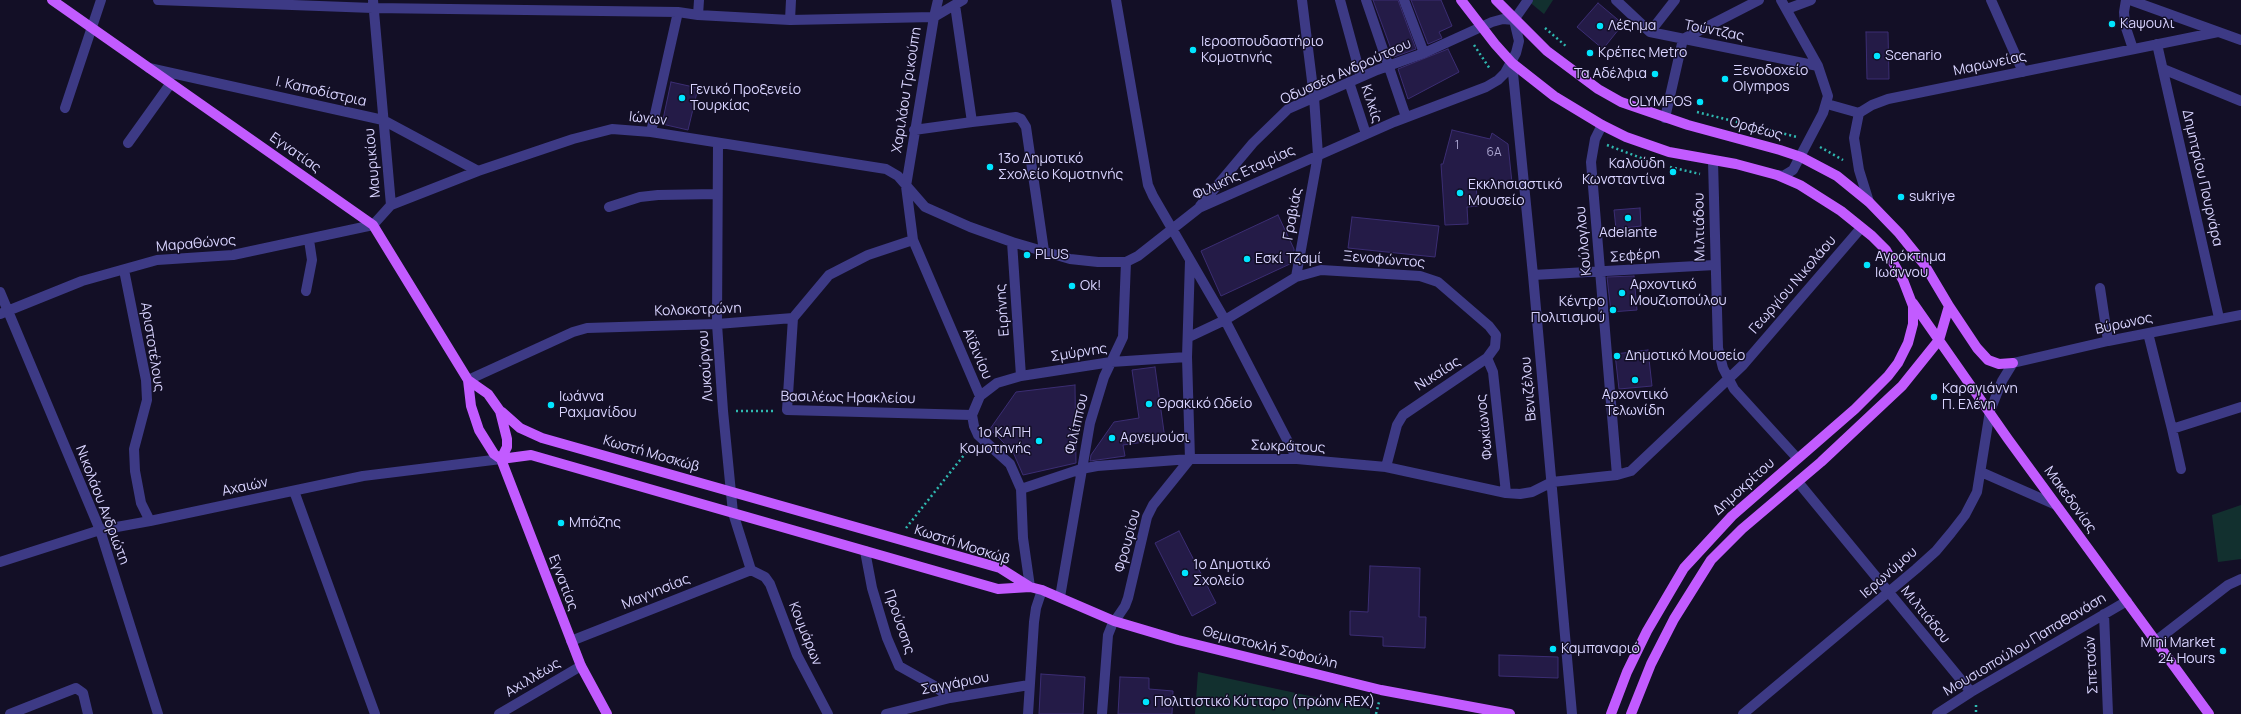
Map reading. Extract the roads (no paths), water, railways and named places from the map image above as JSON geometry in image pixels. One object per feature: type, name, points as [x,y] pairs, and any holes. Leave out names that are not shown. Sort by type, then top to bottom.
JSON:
[{"type":"main road","name":"Εγνατίας","points":[[52,0],[373,225],[468,380]]},
{"type":"main road","points":[[1461,0],[1512,63],[1554,96],[1602,125],[1648,146],[1688,157],[1736,164],[1777,176],[1800,185],[1821,197],[1861,228],[1886,250],[1897,268],[1912,301]]},
{"type":"main road","name":"Ορφέως","points":[[1496,0],[1514,20],[1547,51],[1598,89],[1622,102],[1665,118],[1801,157],[1837,176],[1869,202],[1912,248],[1977,348],[1988,360],[1999,364],[2013,363]]},
{"type":"main road","name":"Μακεδονίας","points":[[1912,301],[2056,505],[2157,640],[2209,714]]},
{"type":"main road","name":"Δημοκρίτου","points":[[1611,714],[1627,672],[1647,631],[1684,568],[1724,524],[1797,458],[1855,409],[1894,369],[1905,350],[1911,333],[1914,316],[1912,301]]},
{"type":"main road","points":[[1631,714],[1651,664],[1682,605],[1702,573],[1733,537],[1798,482],[1889,399],[1913,374],[1939,340],[1949,306]]},
{"type":"main road","points":[[468,380],[488,394],[500,411],[507,439],[506,447],[501,459],[494,454],[479,430],[471,406],[468,380]]},
{"type":"main road","name":"Κωστή Μοσκώβ","points":[[500,411],[520,428],[542,438],[1000,568],[1030,588]]},
{"type":"main road","name":"Κωστή Μοσκώβ","points":[[501,459],[529,455],[998,589],[1030,588]]},
{"type":"main road","name":"Εγνατίας","points":[[501,459],[581,666],[606,714]]},
{"type":"main road","name":"Θεμιστοκλή Σοφούλη","points":[[1030,588],[1042,590],[1060,597],[1114,621],[1178,640],[1381,690],[1510,714]]},
{"type":"street","points":[[65,108],[101,0]]},
{"type":"street","points":[[158,0],[678,12],[698,15],[790,20],[934,17],[959,2],[972,122]]},
{"type":"street","points":[[698,15],[699,0]]},
{"type":"street","points":[[790,20],[791,0]]},
{"type":"street","name":"Χαριλάου Τρικούπη","points":[[913,240],[906,186],[914,130],[938,0]]},
{"type":"street","points":[[1116,0],[1148,185],[1225,320],[1297,459]]},
{"type":"street","points":[[1302,0],[1314,97],[1318,155]]},
{"type":"street","name":"Κιλκίς","points":[[1340,0],[1361,77]]},
{"type":"street","points":[[1366,0],[1406,117]]},
{"type":"street","points":[[1404,0],[1424,53]]},
{"type":"street","points":[[1514,20],[1528,0]]},
{"type":"street","points":[[1616,0],[1650,32],[1675,0]]},
{"type":"street","points":[[1665,118],[1683,39],[1760,0]]},
{"type":"street","points":[[1777,176],[1789,174],[1801,157],[1827,104],[1828,92],[1818,66],[1781,0]]},
{"type":"street","points":[[1787,9],[1811,0]]},
{"type":"street","points":[[1991,0],[2023,72]]},
{"type":"street","points":[[2126,0],[2124,12],[2133,49]]},
{"type":"street","points":[[2130,0],[2241,40]]},
{"type":"street","name":"Μαυρικίου","points":[[373,4],[391,205]]},
{"type":"street","points":[[651,132],[678,12]]},
{"type":"street","name":"Οδυσσέα Ανδρούτσου","points":[[1199,208],[1272,123],[1288,109],[1361,77],[1424,53],[1481,26],[1503,19],[1514,20]]},
{"type":"street","name":"Φιλικής Εταιρίας","points":[[1126,262],[1138,256],[1199,208],[1406,117],[1486,87],[1505,73],[1512,63],[1519,41],[1514,20]]},
{"type":"street","name":"Τούντζας","points":[[1650,32],[1818,66]]},
{"type":"street","name":"Μαρωνείας","points":[[1859,113],[1872,105],[1888,99],[2218,32]]},
{"type":"street","name":"Δημητρίου Πουρνάρα","points":[[2157,44],[2219,318]]},
{"type":"street","name":"Βενιζέλου","points":[[1512,63],[1533,275],[1572,714]]},
{"type":"street","name":"Ι. Καποδίστρια","points":[[148,68],[383,120],[478,171]]},
{"type":"street","points":[[2163,69],[2241,101]]},
{"type":"street","name":"Κιλκίς","points":[[1349,82],[1366,134]]},
{"type":"street","points":[[128,143],[171,84]]},
{"type":"street","points":[[1827,104],[1859,113],[1854,138],[1855,153],[1862,185],[1869,202]]},
{"type":"street","points":[[914,130],[1011,116],[1021,119],[1024,123],[1044,250]]},
{"type":"street","name":"Κούλογλου","points":[[1602,125],[1595,140],[1591,162],[1617,475]]},
{"type":"street","name":"Ιώνων","points":[[391,205],[478,171],[605,130],[651,132],[886,169],[898,176],[906,186]]},
{"type":"street","name":"Λυκούργου","points":[[718,142],[717,324],[723,411],[733,513],[751,570]]},
{"type":"street","name":"Γραβιάς","points":[[1296,277],[1318,155]]},
{"type":"street","name":"Μιλτιάδου","points":[[1713,161],[1718,348],[1728,379],[1740,396],[1797,458]]},
{"type":"street","points":[[906,186],[917,200],[932,212],[1012,242],[1070,258],[1098,262],[1126,262]]},
{"type":"street","points":[[609,207],[640,197],[658,195],[717,194]]},
{"type":"street","points":[[373,225],[391,205]]},
{"type":"street","name":"Μαραθώνος","points":[[4,312],[82,281],[162,259],[233,256],[373,225]]},
{"type":"street","name":"Γεωργίου Νικολάου","points":[[1552,482],[1617,475],[1631,471],[1639,466],[1752,354],[1861,228]]},
{"type":"street","points":[[306,291],[312,260],[309,240]]},
{"type":"street","points":[[793,318],[829,275],[868,255],[913,240]]},
{"type":"street","name":"Αϊδινίου","points":[[913,240],[980,396],[972,415]]},
{"type":"street","name":"Ειρήνης","points":[[1012,242],[1021,376]]},
{"type":"street","points":[[1190,261],[1188,357],[1190,459]]},
{"type":"street","name":"Φιλίππου","points":[[1060,597],[1090,423],[1102,382],[1122,337],[1126,262]]},
{"type":"street","name":"Σεφέρη","points":[[1533,275],[1715,265]]},
{"type":"street","name":"Αριστοτέλους","points":[[124,270],[146,380],[147,400],[134,449],[136,476],[141,503],[150,522]]},
{"type":"street","name":"Ξενοφώντος","points":[[1296,277],[1328,270],[1426,277],[1444,285],[1474,312]]},
{"type":"street","points":[[1189,337],[1225,320],[1296,277]]},
{"type":"street","points":[[2100,288],[2108,341]]},
{"type":"street","name":"Νικολάου Ανδριώτη","points":[[0,292],[4,312],[100,530],[158,714]]},
{"type":"street","name":"Νικαίας","points":[[1386,467],[1397,425],[1403,416],[1487,358],[1495,347],[1496,335],[1490,326],[1474,312]]},
{"type":"street","name":"Βύρωνος","points":[[2013,363],[2108,341],[2219,318],[2241,315]]},
{"type":"street","name":"Κολοκοτρώνη","points":[[468,380],[573,332],[587,328],[717,324],[793,318]]},
{"type":"street","name":"Βασιλέως Ηρακλείου","points":[[793,318],[787,410],[972,415]]},
{"type":"street","points":[[2148,333],[2181,469]]},
{"type":"street","name":"Σμύρνης","points":[[980,396],[997,382],[1021,376],[1111,362],[1188,357]]},
{"type":"street","name":"Φωκίωνος","points":[[1487,358],[1493,372],[1506,493]]},
{"type":"street","name":"Ιερωνύμου","points":[[1743,714],[1936,552],[1965,515],[1977,492],[1990,412],[2002,381],[2013,363]]},
{"type":"street","points":[[2172,429],[2241,407]]},
{"type":"street","points":[[972,415],[978,435],[1008,460],[1021,488],[1024,538],[1030,588]]},
{"type":"street","name":"Αχαιών","points":[[0,562],[100,530],[150,522],[370,475],[501,459]]},
{"type":"street","name":"Σωκράτους","points":[[1021,488],[1082,469],[1097,466],[1190,459],[1297,459],[1386,467],[1506,493],[1528,493],[1552,482]]},
{"type":"street","name":"Φρουρίου","points":[[1102,714],[1106,644],[1109,631],[1125,606],[1128,598],[1149,511],[1190,459]]},
{"type":"street","points":[[1981,472],[2056,505]]},
{"type":"street","name":"Μιλτιάδου","points":[[1798,482],[1970,692]]},
{"type":"street","points":[[294,491],[375,714]]},
{"type":"street","name":"Προύσσης","points":[[865,551],[872,588],[887,638],[899,666],[933,685],[950,698]]},
{"type":"street","name":"Μαγνησίας","points":[[571,641],[751,570]]},
{"type":"street","name":"Κουμάρων","points":[[751,570],[765,577],[770,584],[797,655],[828,714]]},
{"type":"street","points":[[2157,640],[2228,585],[2241,579]]},
{"type":"street","points":[[1028,714],[1034,622],[1036,608],[1042,590]]},
{"type":"street","name":"Μουσιοπούλου Παπαθανάση","points":[[1937,714],[1970,692],[2127,600]]},
{"type":"street","name":"Σπετσών","points":[[2104,614],[2108,714]]},
{"type":"street","name":"Αχιλλέως","points":[[499,714],[581,666]]},
{"type":"street","name":"Σαγγάριου","points":[[886,714],[950,698],[1029,685]]},
{"type":"street","points":[[10,714],[76,688],[83,693],[88,714]]},
{"type":"place","name":"Kaψουλι","points":[[2112,24]]},
{"type":"place","name":"Λέξημα","points":[[1600,26]]},
{"type":"place","name":"Ιεροσπουδαστήριο Κομοτηνής","points":[[1193,50]]},
{"type":"place","name":"Κρέπες Metro","points":[[1590,53]]},
{"type":"place","name":"Scenario","points":[[1877,56]]},
{"type":"place","name":"Τα Αδέλφια","points":[[1655,74]]},
{"type":"place","name":"Ξενοδοχείο Olympos","points":[[1725,79]]},
{"type":"place","name":"Γενικό Προξενείο Τουρκίας","points":[[682,98]]},
{"type":"place","name":"OLYMPOS","points":[[1700,102]]},
{"type":"place","name":"13ο Δημοτικό Σχολείο Κομοτηνής","points":[[990,167]]},
{"type":"place","name":"Καλούδη Κωνσταντίνα","points":[[1673,172]]},
{"type":"place","name":"Εκκλησιαστικό Μουσείο","points":[[1460,193]]},
{"type":"place","name":"sukriye","points":[[1901,197]]},
{"type":"place","name":"Adelante","points":[[1628,218]]},
{"type":"place","name":"PLUS","points":[[1027,255]]},
{"type":"place","name":"Εσκί Τζαμί","points":[[1247,259]]},
{"type":"place","name":"Αγρόκτημα Ιωάννου","points":[[1867,265]]},
{"type":"place","name":"Ok!","points":[[1072,286]]},
{"type":"place","name":"Αρχοντικό Μουζιοπούλου","points":[[1622,293]]},
{"type":"place","name":"Κέντρο Πολιτισμού","points":[[1613,310]]},
{"type":"place","name":"Δημοτικό Μουσείο","points":[[1617,356]]},
{"type":"place","name":"Αρχοντικό Τελωνίδη","points":[[1635,380]]},
{"type":"place","name":"Καραγιάννη Π. Ελένη","points":[[1934,397]]},
{"type":"place","name":"Θρακικό Ωδείο","points":[[1149,404]]},
{"type":"place","name":"Ιωάννα Ραχμανίδου","points":[[551,405]]},
{"type":"place","name":"Αρνεμούσι","points":[[1112,438]]},
{"type":"place","name":"1ο ΚΑΠΗ Κομοτηνής","points":[[1039,441]]},
{"type":"place","name":"Μπόζης","points":[[561,523]]},
{"type":"place","name":"1ο Δημοτικό Σχολείο","points":[[1185,573]]},
{"type":"place","name":"Καμπαναριό","points":[[1553,649]]},
{"type":"place","name":"Mini Market 24 Hours","points":[[2223,651]]},
{"type":"place","name":"Πολιτιστικό Κύτταρο (πρώην REX)","points":[[1146,702]]}]
